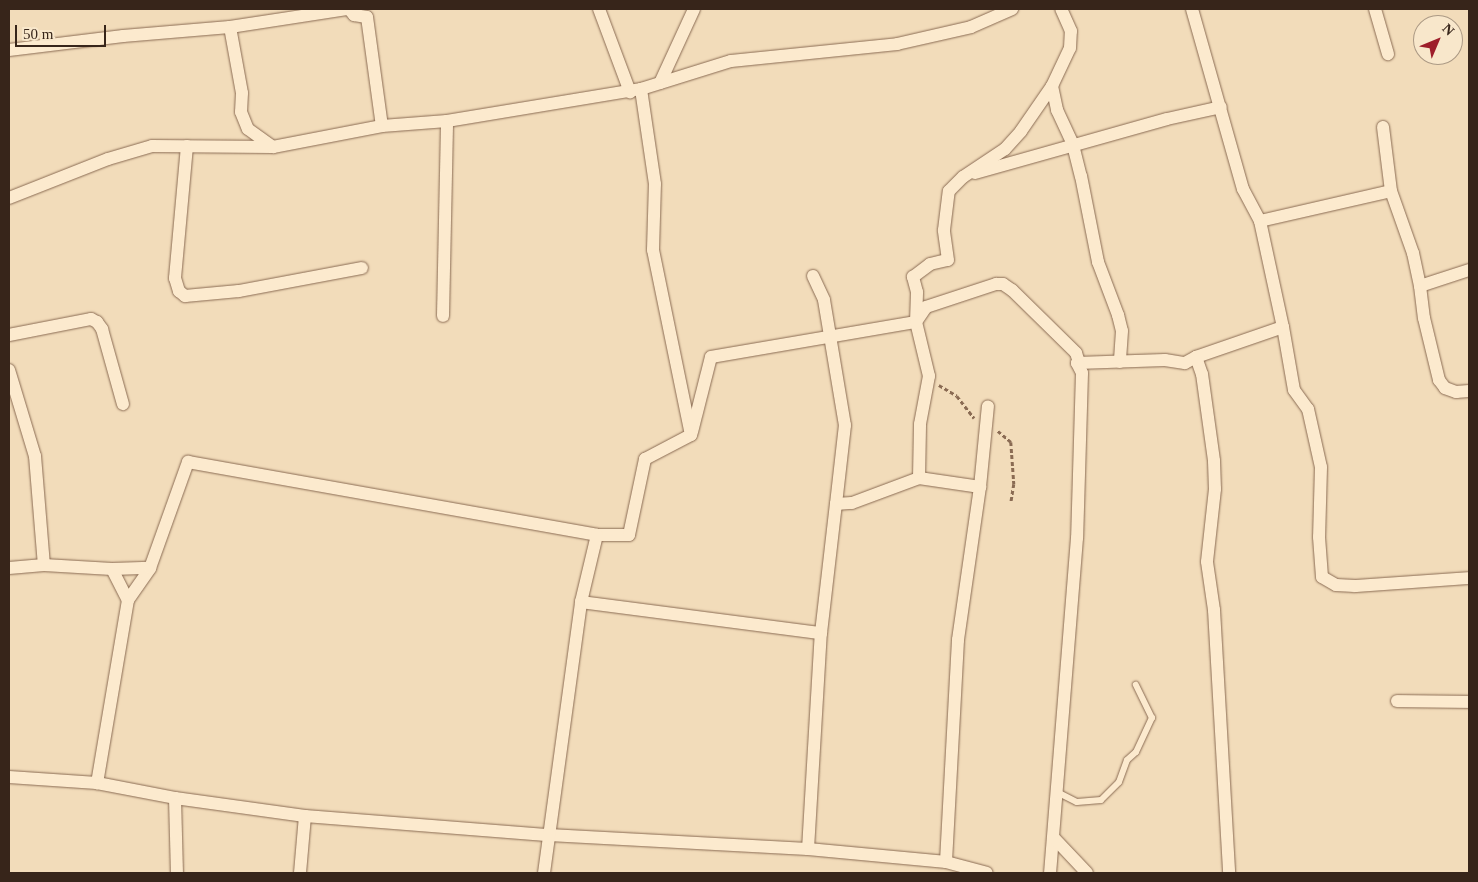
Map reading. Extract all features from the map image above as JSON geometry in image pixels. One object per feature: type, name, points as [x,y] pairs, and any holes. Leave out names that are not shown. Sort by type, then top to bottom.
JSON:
[{"type":"street","points":[[9,50],[123,36],[230,27],[348,9],[354,15],[367,17],[382,126]]},
{"type":"street","points":[[599,9],[635,90],[655,184],[653,250],[691,435]]},
{"type":"street","points":[[660,83],[694,9]]},
{"type":"street","points":[[9,198],[108,159],[152,146],[273,147],[382,126],[447,121],[635,90],[731,62],[897,44],[971,26],[1012,9]]},
{"type":"street","points":[[920,478],[920,424],[928,376],[916,322],[917,292],[913,277],[930,264],[948,260],[944,230],[950,191],[963,177],[1005,149],[1052,86],[1070,48],[1071,31],[1061,9]]},
{"type":"street","points":[[1192,9],[1243,189],[1260,221],[1284,327],[1294,390],[1308,409],[1321,467],[1319,537],[1322,577],[1336,585],[1355,586],[1469,578]]},
{"type":"street","points":[[1375,9],[1388,54]]},
{"type":"street","points":[[230,27],[242,93],[241,112],[248,129],[273,147]]},
{"type":"street","points":[[1052,86],[1057,110],[1073,146],[1098,262],[1120,323],[1120,362]]},
{"type":"street","points":[[963,177],[1167,119],[1221,107]]},
{"type":"street","points":[[443,316],[447,121]]},
{"type":"street","points":[[1383,127],[1392,191],[1413,253],[1424,318],[1439,380],[1445,388],[1456,392],[1469,391]]},
{"type":"street","points":[[187,146],[176,278],[179,291],[185,296],[239,291],[362,268]]},
{"type":"street","points":[[1260,221],[1392,191]]},
{"type":"street","points":[[1420,286],[1469,270]]},
{"type":"street","points":[[808,849],[821,633],[845,425],[824,300],[813,276]]},
{"type":"street","points":[[97,784],[128,600],[150,568],[188,462],[597,535],[629,535],[645,459],[691,435],[711,357],[916,322],[926,307],[996,284],[1003,284],[1012,290],[1076,353],[1079,362],[1077,363],[1082,372],[1077,538],[1050,873]]},
{"type":"street","points":[[9,335],[91,319],[97,322],[102,329],[123,404]]},
{"type":"street","points":[[1077,363],[1165,360],[1185,363],[1196,357],[1284,327]]},
{"type":"street","points":[[1196,357],[1202,374],[1214,461],[1215,489],[1207,562],[1214,610],[1229,873]]},
{"type":"street","points":[[9,370],[35,456],[44,565]]},
{"type":"street","points":[[946,862],[958,640],[980,487],[988,406]]},
{"type":"street","points":[[836,504],[852,503],[920,478],[980,487]]},
{"type":"street","points":[[544,873],[581,602],[597,535]]},
{"type":"street","points":[[9,568],[44,565],[112,569],[150,568]]},
{"type":"street","points":[[112,569],[128,600]]},
{"type":"street","points":[[581,602],[821,633]]},
{"type":"street","points":[[1397,701],[1469,702]]},
{"type":"street","points":[[9,777],[97,784],[175,798],[305,816],[549,835],[808,849],[946,862],[987,873]]},
{"type":"street","points":[[175,798],[177,873]]},
{"type":"street","points":[[300,873],[305,816]]},
{"type":"street","points":[[1054,838],[1087,873]]},
{"type":"lane","points":[[1057,792],[1077,802],[1101,800],[1120,782],[1128,760],[1136,752],[1152,718],[1136,685]]}]
